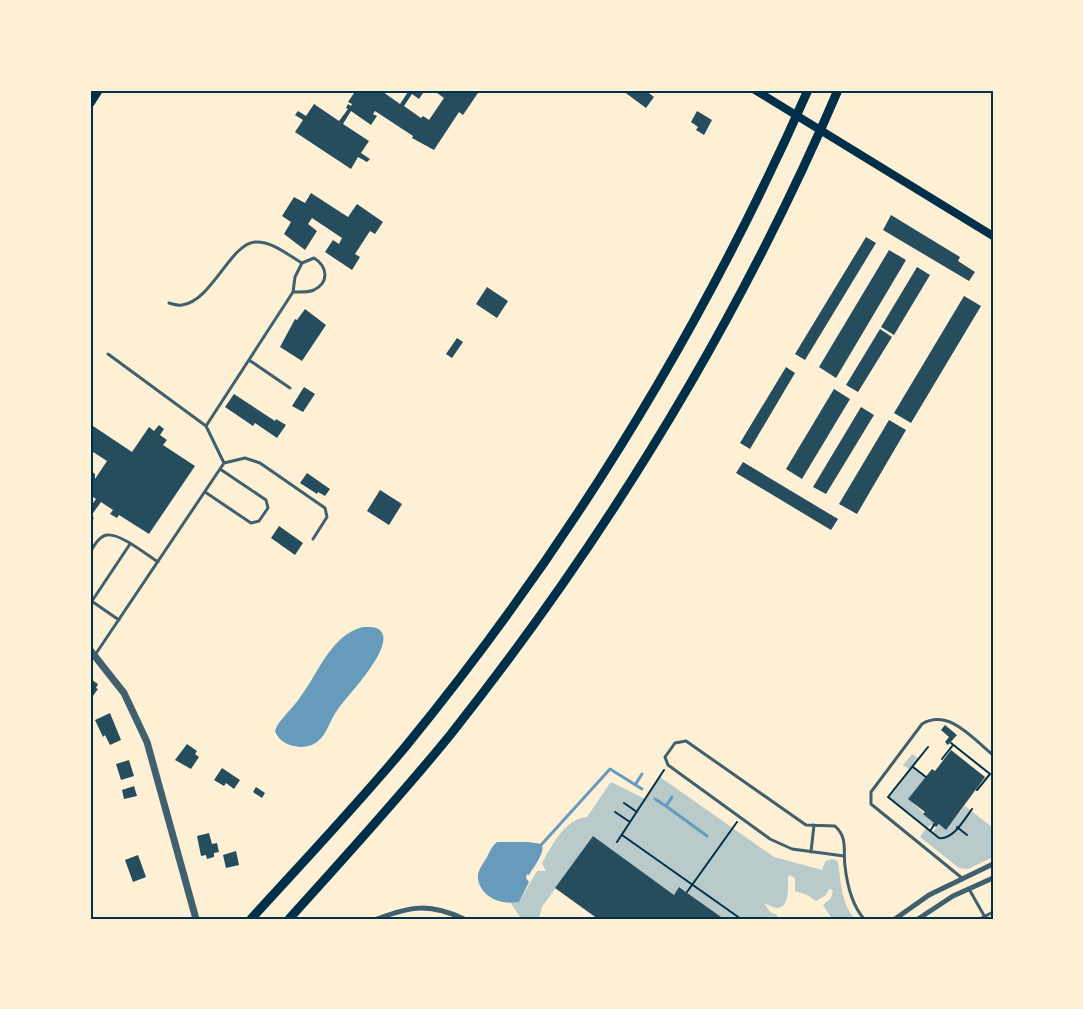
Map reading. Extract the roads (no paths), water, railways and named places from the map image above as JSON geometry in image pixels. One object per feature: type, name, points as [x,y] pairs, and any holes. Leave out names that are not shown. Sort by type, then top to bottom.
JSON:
[{"type":"highway","points":[[251,919],[412,739],[487,641],[569,526],[623,443],[684,339],[741,231],[808,90]]},
{"type":"highway","points":[[289,919],[383,815],[450,735],[525,636],[592,541],[657,440],[700,366],[756,263],[809,156],[838,90]]},
{"type":"main road","points":[[90,104],[99,90]]},
{"type":"main road","points":[[755,90],[993,236]]},
{"type":"street","points":[[93,653],[124,693],[147,742],[196,919]]},
{"type":"street","points":[[895,919],[929,895],[993,864]]},
{"type":"street","points":[[918,919],[953,896],[993,878]]},
{"type":"street","points":[[963,879],[969,889]]},
{"type":"street","points":[[377,919],[397,911],[427,907],[446,911],[464,919]]},
{"type":"lane","points":[[169,303],[182,305],[189,303],[208,288],[247,244],[257,242],[273,245],[302,263]]},
{"type":"lane","points":[[206,426],[293,292],[295,277],[302,263],[314,258],[320,262],[325,268],[326,276],[320,285],[313,290],[293,292]]},
{"type":"lane","points":[[108,354],[206,426],[224,463]]},
{"type":"lane","points":[[249,360],[290,388]]},
{"type":"lane","points":[[93,653],[119,620],[224,463],[245,458],[260,463],[326,508],[327,517],[313,539]]},
{"type":"lane","points":[[205,492],[251,523],[259,521],[268,508],[266,500],[220,469]]},
{"type":"lane","points":[[90,552],[99,540],[107,535],[119,536],[158,562]]},
{"type":"lane","points":[[119,620],[91,600],[130,544]]},
{"type":"lane","points":[[963,879],[871,804],[870,795],[922,724],[930,720],[942,718],[951,721],[993,755]]},
{"type":"lane","points":[[844,856],[792,849],[770,839],[668,765],[664,757],[675,743],[686,741],[806,825],[835,826],[841,832],[844,840],[849,889],[864,919]]},
{"type":"lane","points":[[811,852],[814,825]]},
{"type":"lane","points":[[969,889],[984,918],[993,912]]},
{"type":"water","points":[[363,627],[375,628],[382,632],[383,643],[380,652],[335,713],[324,734],[318,741],[307,746],[294,746],[282,741],[275,731],[277,726],[308,686],[334,646],[352,631]]},
{"type":"water","points":[[497,842],[542,844],[541,856],[529,875],[527,874],[526,878],[529,882],[519,902],[493,899],[480,886],[479,870]]},
{"type":"waterway","points":[[542,844],[610,769],[642,789]]},
{"type":"waterway","points":[[635,785],[642,774]]},
{"type":"waterway","points":[[655,799],[666,806],[672,797]]},
{"type":"waterway","points":[[666,806],[707,836]]}]
